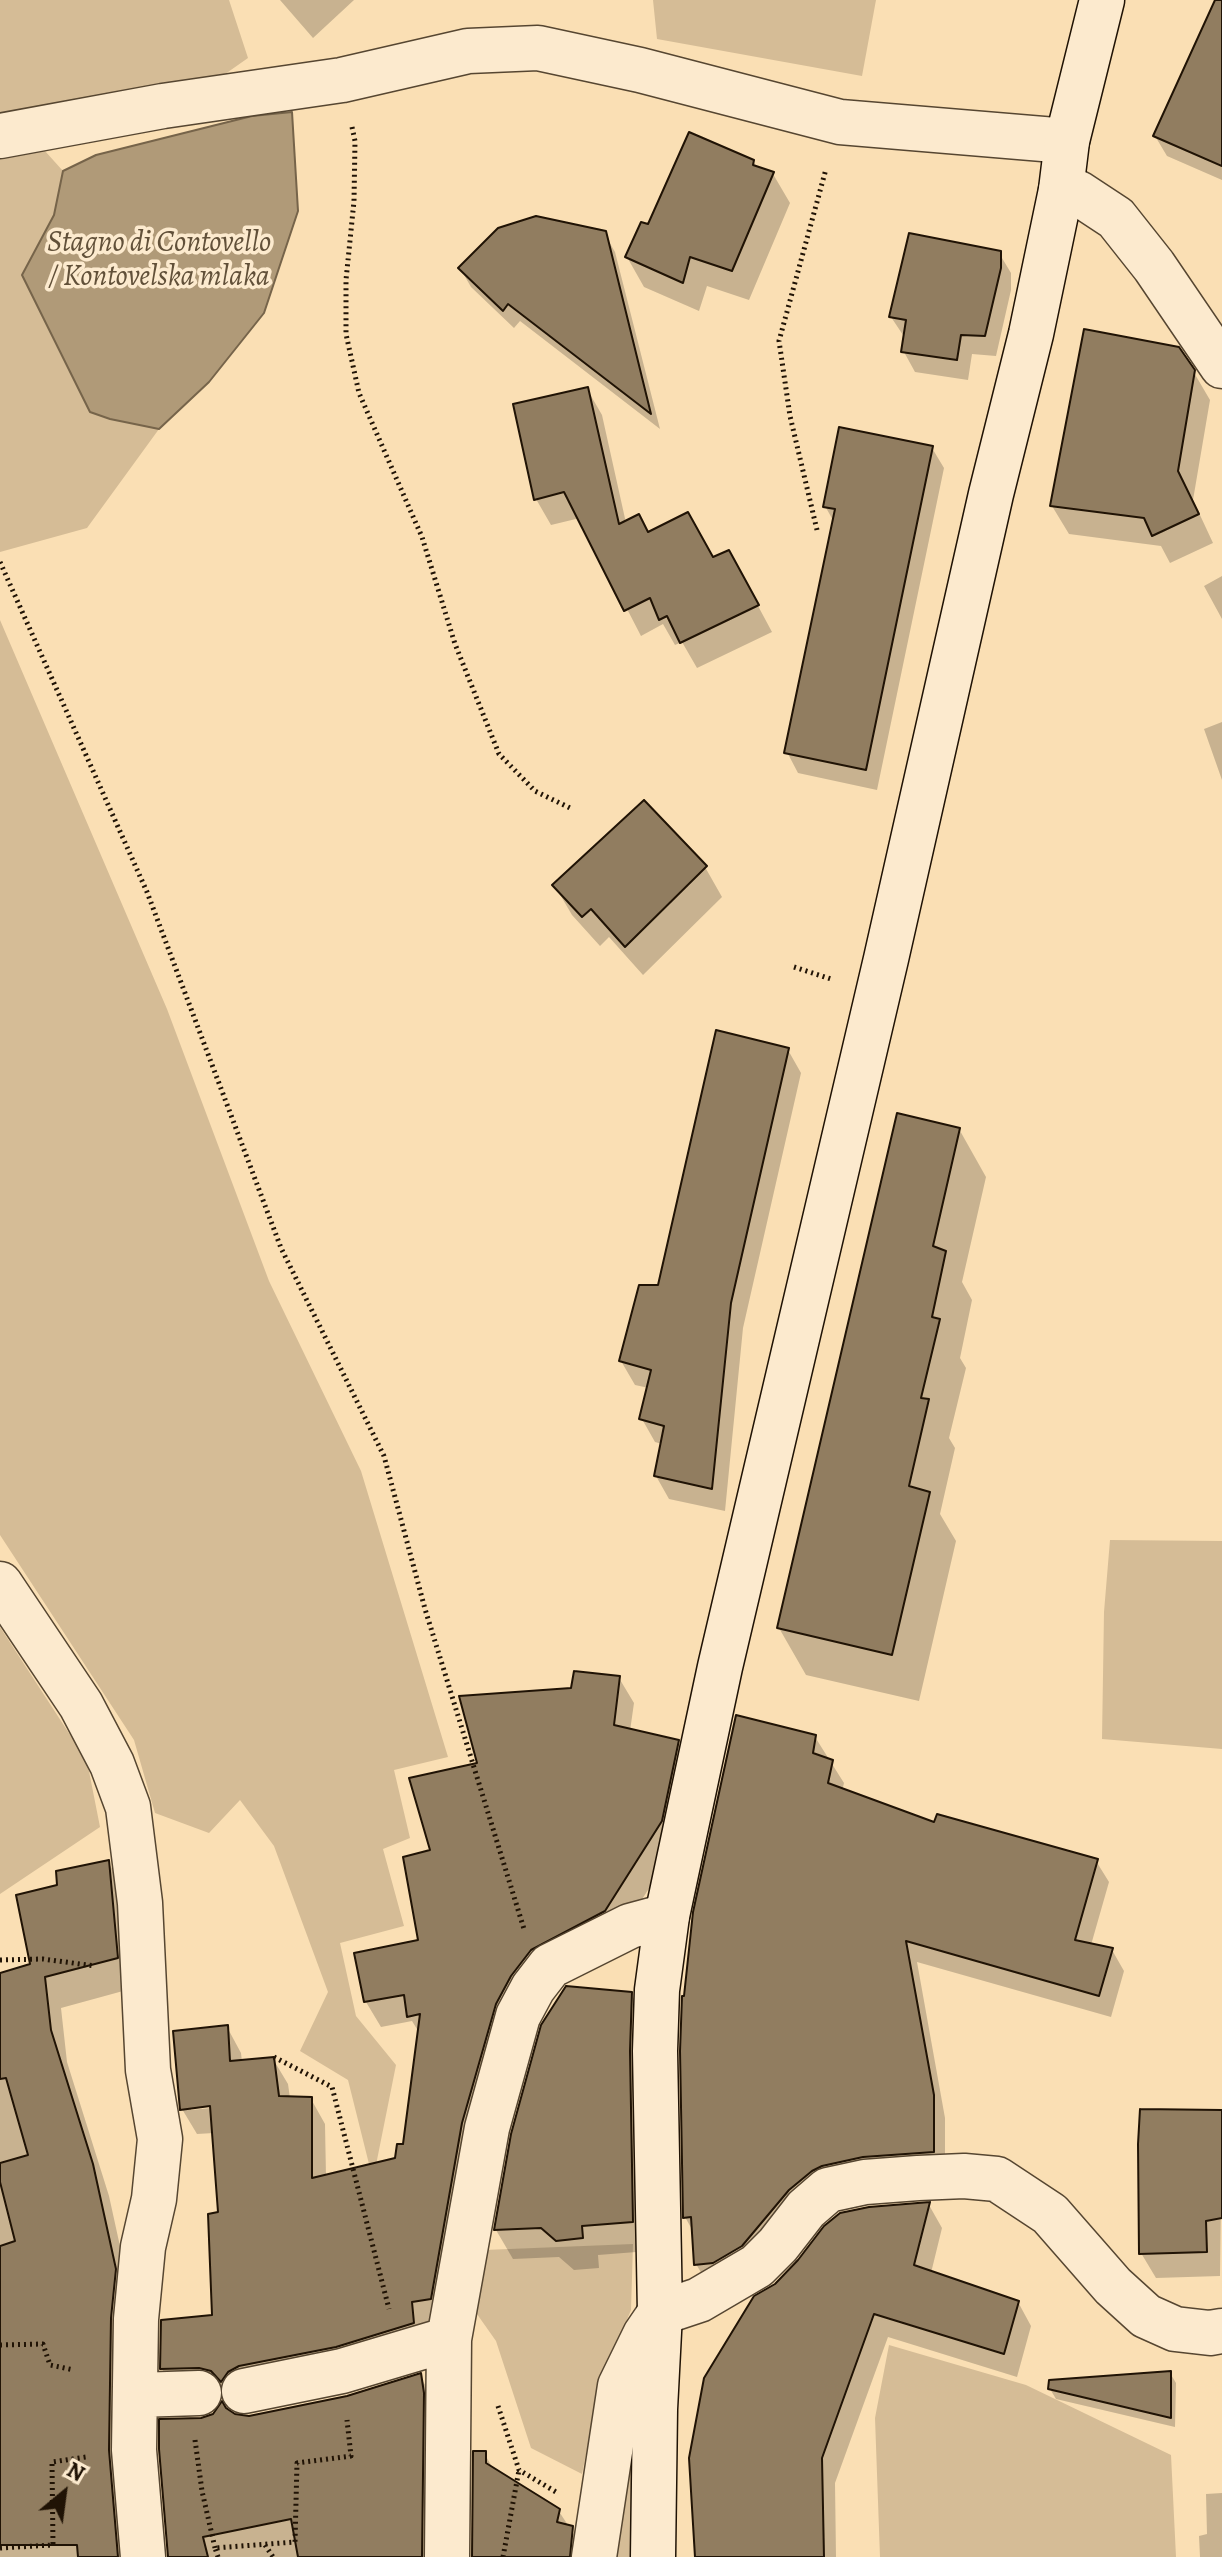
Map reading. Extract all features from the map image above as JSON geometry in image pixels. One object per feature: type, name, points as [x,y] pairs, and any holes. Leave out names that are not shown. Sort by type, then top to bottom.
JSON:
[{"type":"street","points":[[653,2557],[660,2313],[655,2051],[657,1990],[667,1916],[723,1652],[991,494],[1031,334],[1061,190],[1067,141],[1102,0]]},
{"type":"street","points":[[0,136],[163,106],[342,80],[468,51],[538,48],[640,70],[840,122],[1067,141]]},
{"type":"street","points":[[1061,190],[1078,193],[1116,218],[1154,266],[1222,366]]},
{"type":"street","points":[[0,1584],[81,1705],[112,1764],[128,1807],[140,1903],[148,2070],[160,2139],[154,2199],[143,2247],[136,2319],[134,2450],[143,2557]]},
{"type":"street","points":[[447,2557],[449,2339],[487,2128],[518,2016],[533,1988],[550,1966],[630,1926],[667,1916]]},
{"type":"street","points":[[594,2557],[620,2386],[660,2313],[699,2300],[757,2266],[806,2209],[828,2190],[865,2182],[964,2176],[997,2179],[1050,2214],[1113,2286],[1146,2316],[1175,2329],[1210,2333],[1222,2331]]},
{"type":"street","points":[[244,2391],[342,2371],[449,2339]]},
{"type":"street","points":[[137,2395],[194,2394]]},
{"type":"path","points":[[342,80],[355,141],[354,201],[346,280],[346,334],[359,393],[422,537],[455,644],[499,754],[535,791],[570,808]]},
{"type":"path","points":[[817,530],[790,416],[779,341],[840,122]]},
{"type":"path","points":[[0,562],[147,892],[281,1248],[384,1456],[425,1609],[523,1927],[550,1966]]},
{"type":"path","points":[[0,1960],[43,1959],[104,1967],[142,1956]]},
{"type":"path","points":[[274,2057],[332,2087],[401,2354]]},
{"type":"path","points":[[0,2345],[43,2344],[50,2365],[74,2370]]},
{"type":"path","points":[[215,2548],[295,2542],[297,2463],[351,2456],[342,2371]]},
{"type":"path","points":[[194,2394],[202,2491],[218,2557]]},
{"type":"path","points":[[496,2402],[519,2470],[503,2557]]},
{"type":"path","points":[[0,2548],[53,2545],[52,2462],[134,2450]]},
{"type":"path","points":[[519,2470],[563,2497],[602,2508]]},
{"type":"path","points":[[265,2545],[273,2557]]},
{"type":"shaded area","points":[[0,0],[229,0],[248,58],[218,79],[27,131],[63,171],[54,215],[22,275],[61,355],[110,419],[159,429],[87,528],[0,552]]},
{"type":"shaded area","points":[[653,0],[876,0],[862,76],[657,39]]},
{"type":"shaded area","points":[[0,620],[167,1009],[269,1281],[361,1471],[448,1757],[394,1770],[410,1838],[383,1849],[404,1926],[340,1943],[356,2016],[396,2065],[373,2180],[348,2080],[300,2051],[328,1992],[274,1846],[240,1800],[209,1833],[155,1813],[134,1740],[0,1535]]},
{"type":"shaded area","points":[[1110,1540],[1222,1541],[1222,1749],[1102,1739],[1104,1612]]},
{"type":"shaded area","points":[[0,1627],[87,1761],[100,1827],[0,1894]]},
{"type":"shaded area","points":[[633,2244],[631,2310],[600,2384],[582,2474],[531,2448],[496,2341],[472,2307],[484,2250]]},
{"type":"shaded area","points":[[889,2345],[1026,2385],[1171,2455],[1176,2557],[880,2557],[875,2418]]},
{"type":"shaded area","points":[[635,2392],[630,2557],[610,2557]]},
{"type":"water","name":"Stagno di Contovello / Kontovelska mlaka","points":[[292,112],[298,211],[264,313],[209,382],[159,429],[90,412],[22,275],[54,215],[63,171],[96,155],[252,116]]},
{"type":"building","points":[[1215,0],[1222,0],[1222,166],[1153,136]]},
{"type":"building","points":[[689,132],[754,160],[753,165],[774,172],[732,271],[690,257],[683,283],[625,257],[641,222],[648,224]]},
{"type":"building","points":[[536,216],[606,231],[651,414],[508,304],[503,311],[458,268],[498,228]]},
{"type":"building","points":[[909,233],[1001,251],[1001,268],[985,336],[961,335],[957,360],[901,352],[906,320],[889,317]]},
{"type":"building","points":[[1084,329],[1179,347],[1195,370],[1178,471],[1199,514],[1152,536],[1144,518],[1050,506]]},
{"type":"building","points":[[588,387],[619,524],[639,514],[648,532],[688,512],[713,557],[729,550],[759,605],[680,643],[667,616],[659,620],[650,598],[624,611],[564,492],[534,500],[513,404]]},
{"type":"building","points":[[839,427],[933,446],[866,770],[784,753],[835,509],[823,507]]},
{"type":"building","points":[[644,800],[707,866],[625,947],[591,909],[582,917],[552,885]]},
{"type":"building","points":[[716,1030],[789,1048],[731,1303],[712,1489],[654,1476],[664,1426],[639,1419],[651,1370],[619,1361],[639,1285],[658,1285]]},
{"type":"building","points":[[897,1113],[960,1128],[933,1246],[946,1251],[932,1317],[940,1319],[921,1398],[929,1399],[909,1486],[930,1492],[892,1655],[777,1628]]},
{"type":"building","points":[[574,1671],[620,1676],[614,1725],[679,1740],[662,1821],[605,1911],[531,1950],[511,1976],[496,2004],[462,2123],[431,2299],[412,2302],[414,2323],[336,2347],[239,2366],[228,2372],[221,2382],[211,2371],[199,2368],[160,2369],[161,2320],[212,2315],[208,2214],[218,2212],[210,2106],[180,2110],[173,2031],[228,2025],[230,2061],[274,2057],[279,2096],[312,2097],[312,2178],[395,2158],[397,2144],[403,2144],[420,2014],[407,2017],[404,1995],[364,2002],[354,1953],[418,1940],[403,1857],[430,1850],[409,1778],[477,1763],[459,1696],[571,1688]]},
{"type":"building","points":[[736,1715],[816,1735],[813,1753],[833,1760],[828,1783],[934,1822],[937,1814],[1098,1859],[1075,1940],[1113,1948],[1099,1996],[906,1941],[934,2095],[934,2152],[863,2157],[822,2166],[789,2190],[742,2246],[713,2263],[694,2265],[691,2217],[683,2218],[682,1996],[693,1912]]},
{"type":"building","points":[[109,1860],[118,1958],[45,1977],[51,2030],[93,2164],[116,2269],[111,2318],[109,2450],[118,2557],[78,2557],[77,2545],[0,2545],[0,2246],[15,2241],[0,2182],[0,2163],[28,2155],[6,2078],[0,2079],[0,1973],[30,1964],[16,1895],[57,1885],[56,1871]]},
{"type":"building","points":[[566,1986],[632,1992],[633,2222],[582,2226],[583,2238],[556,2241],[541,2228],[494,2230],[511,2134],[541,2025]]},
{"type":"building","points":[[1140,2109],[1222,2110],[1222,2218],[1206,2221],[1207,2252],[1139,2254]]},
{"type":"building","points":[[930,2202],[914,2265],[1019,2301],[1004,2354],[874,2314],[822,2458],[824,2557],[695,2557],[689,2458],[704,2378],[754,2296],[775,2284],[824,2226],[840,2213],[869,2207]]},
{"type":"building","points":[[1171,2371],[1171,2418],[1048,2389],[1049,2380]]},
{"type":"building","points":[[421,2373],[424,2393],[422,2557],[298,2557],[291,2519],[203,2537],[208,2557],[168,2557],[159,2419],[201,2418],[213,2414],[222,2401],[235,2414],[249,2416],[347,2396]]},
{"type":"building","points":[[473,2451],[486,2451],[486,2463],[560,2509],[557,2522],[573,2526],[570,2557],[472,2557]]}]
